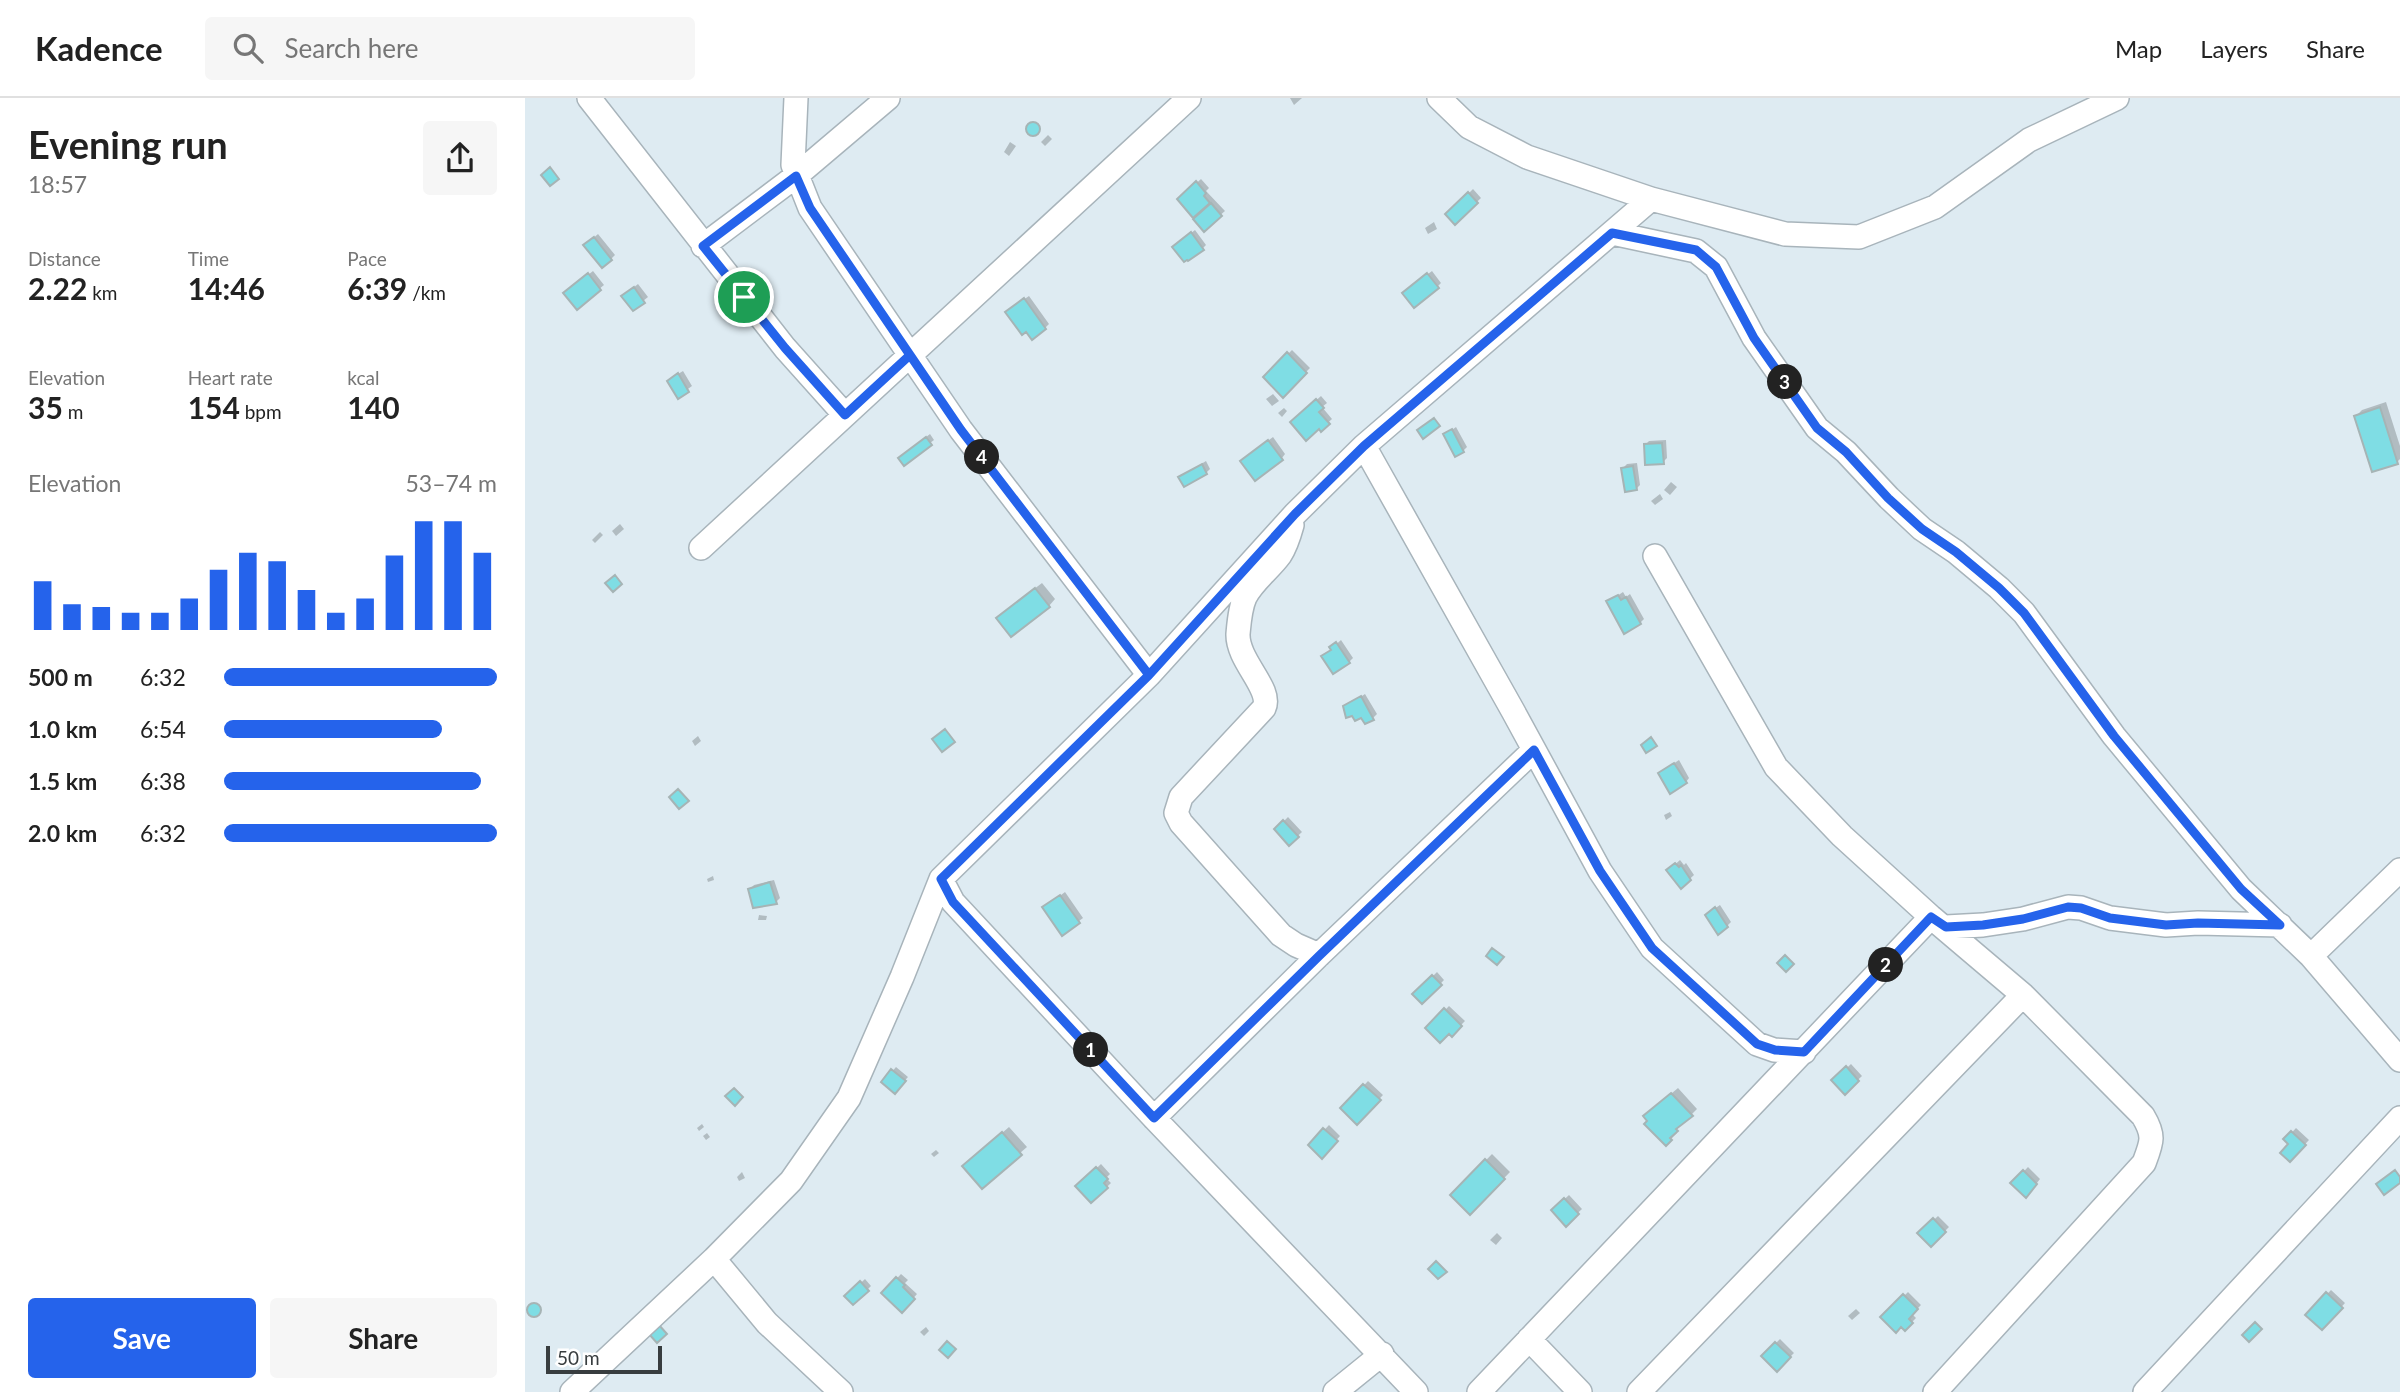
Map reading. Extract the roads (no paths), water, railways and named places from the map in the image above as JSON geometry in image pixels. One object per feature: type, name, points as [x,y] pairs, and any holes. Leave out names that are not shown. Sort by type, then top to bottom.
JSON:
[{"type":"street","points":[[589,98],[785,348],[845,415]]},
{"type":"street","points":[[796,98],[793,165],[810,208],[961,430],[1149,675]]},
{"type":"street","points":[[703,246],[796,176],[888,98]]},
{"type":"street","points":[[701,548],[1189,98]]},
{"type":"street","points":[[1439,98],[1469,127],[1527,156],[1651,200],[1786,234],[1859,237],[1935,207],[2029,140],[2117,98]]},
{"type":"street","points":[[572,1392],[714,1259],[791,1181],[849,1098],[941,879],[1149,675],[1295,514],[1364,446],[1651,200]]},
{"type":"street","points":[[1612,233],[1696,250],[1716,267],[1754,338],[1817,428],[1846,452],[1888,498],[1922,529],[1973,566],[2024,613],[2114,736],[2241,889],[2311,956],[2400,1060]]},
{"type":"street","points":[[1364,446],[1600,871],[1652,948],[1757,1044],[1775,1050],[1804,1052]]},
{"type":"street","points":[[1295,514],[1287,544],[1249,591],[1242,607],[1238,637],[1240,647],[1248,667],[1266,694],[1267,702],[1181,797],[1176,813],[1181,823],[1281,934],[1319,956]]},
{"type":"street","points":[[1655,556],[1776,767],[1842,836],[2023,995],[2143,1116],[2150,1128],[2152,1138],[2144,1163],[1935,1392]]},
{"type":"street","points":[[1154,1118],[1534,750]]},
{"type":"street","points":[[2311,956],[2400,870]]},
{"type":"street","points":[[941,879],[953,902],[1154,1118],[1416,1392]]},
{"type":"street","points":[[1479,1392],[1804,1052],[1939,922],[1983,925],[2023,919],[2068,907],[2081,908],[2110,918],[2166,925],[2280,925]]},
{"type":"street","points":[[1639,1392],[2023,995]]},
{"type":"street","points":[[2145,1392],[2400,1118]]},
{"type":"street","points":[[714,1259],[767,1322],[841,1392]]},
{"type":"street","points":[[1529,1339],[1580,1392]]},
{"type":"street","points":[[1335,1392],[1382,1354]]}]
